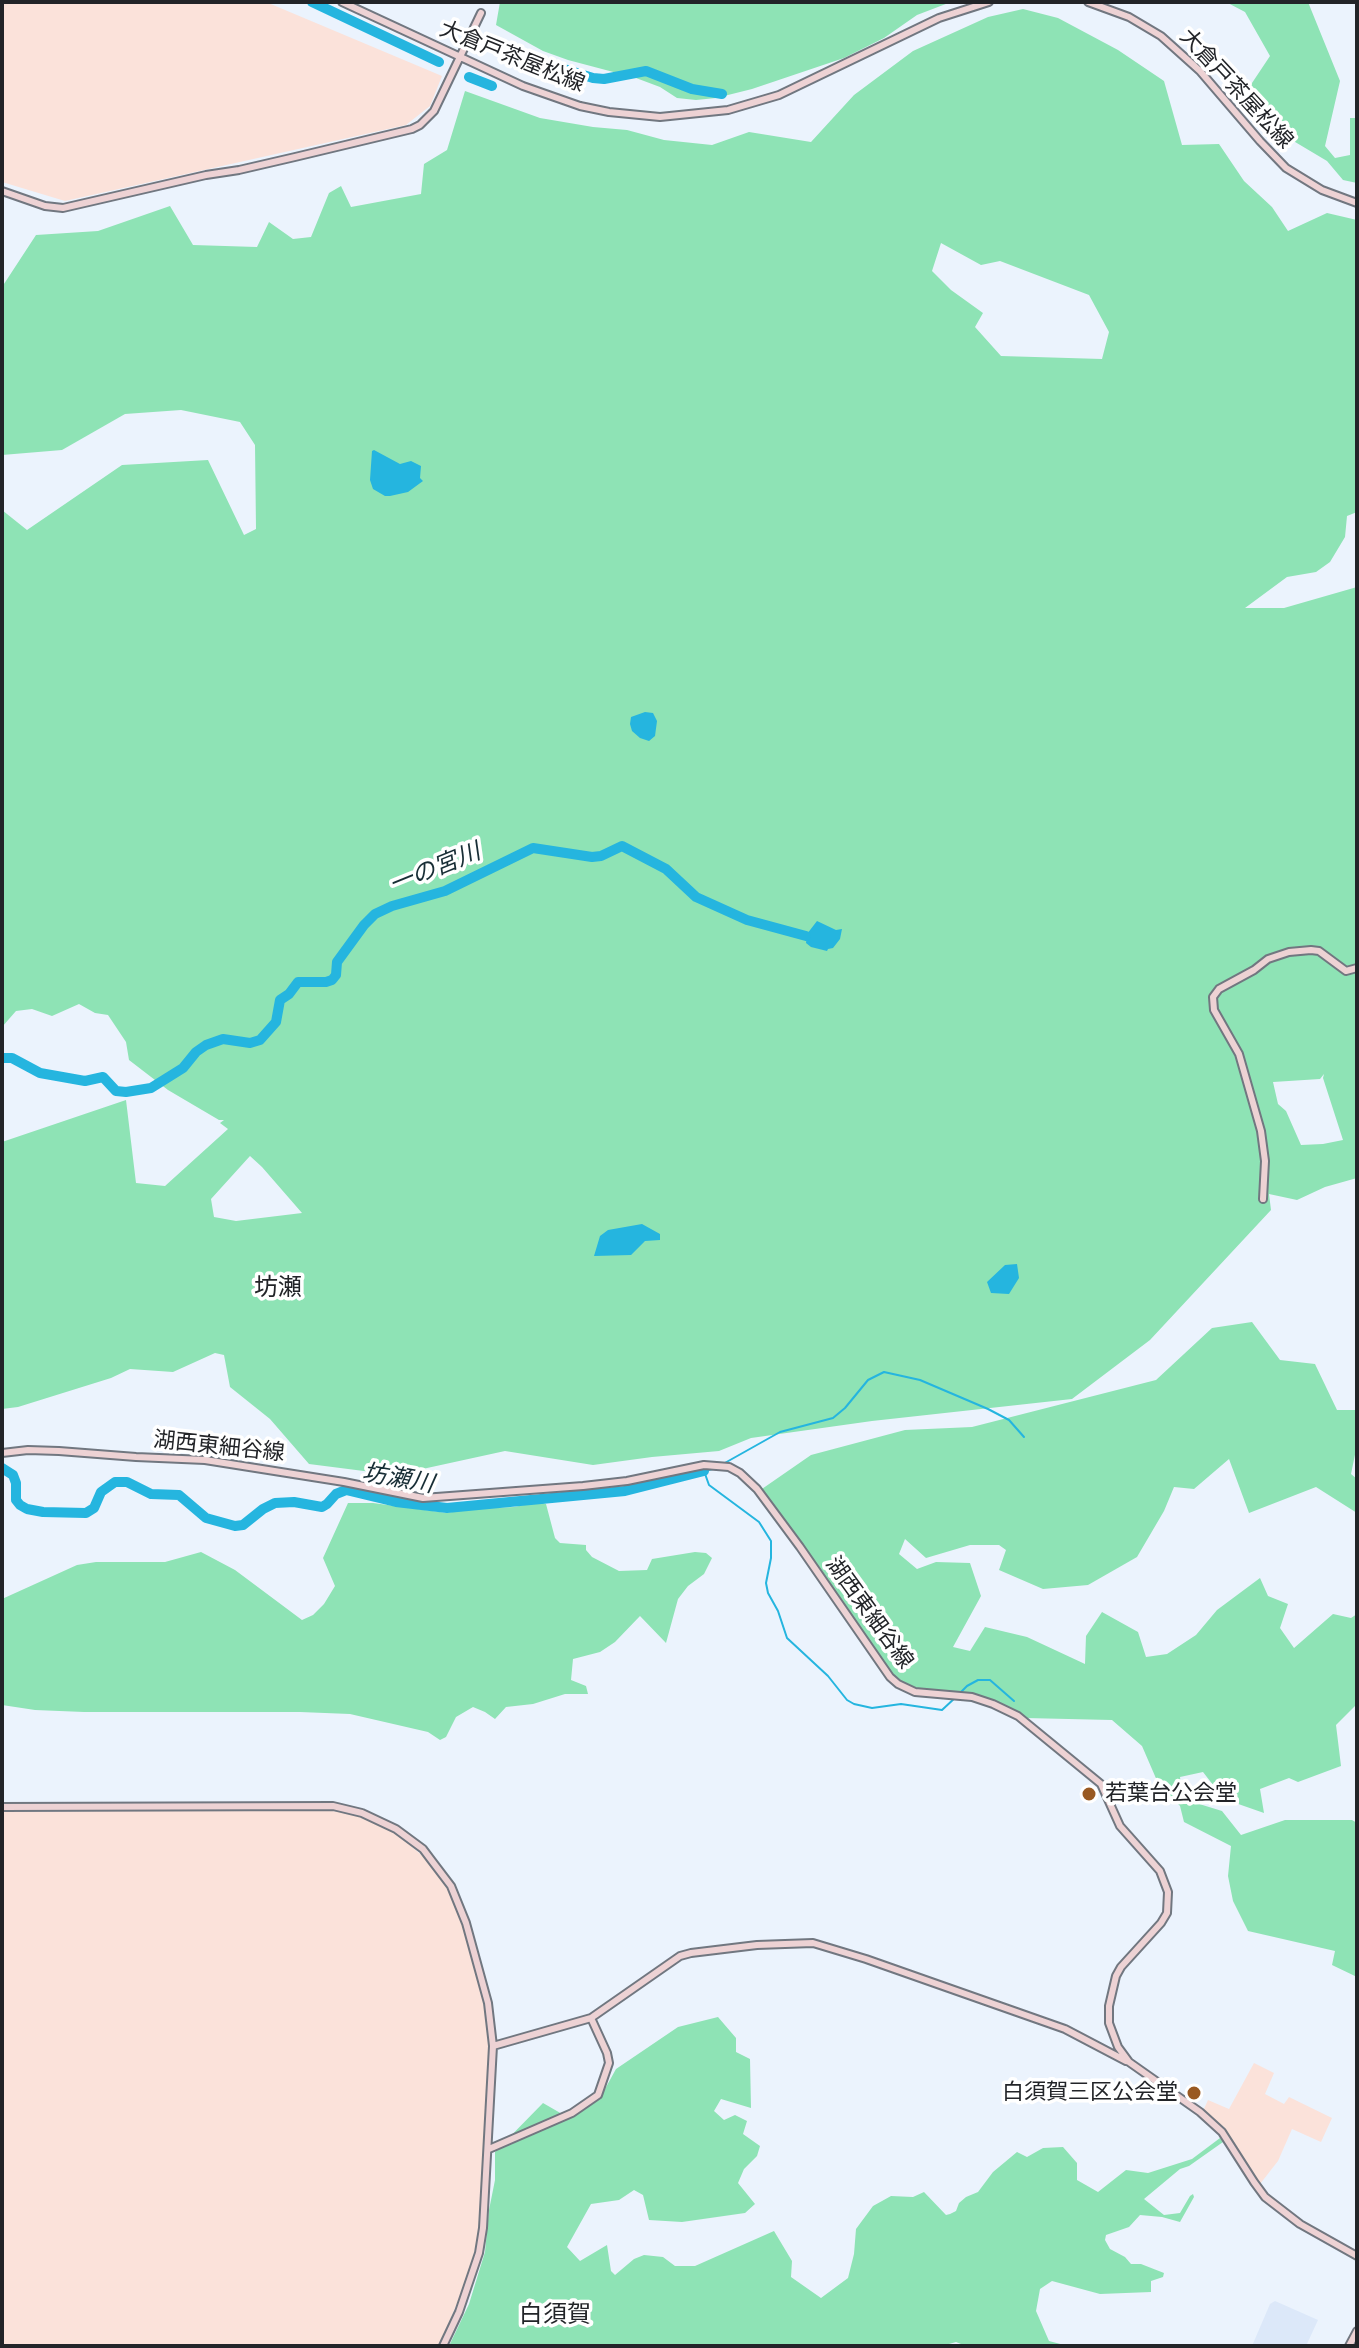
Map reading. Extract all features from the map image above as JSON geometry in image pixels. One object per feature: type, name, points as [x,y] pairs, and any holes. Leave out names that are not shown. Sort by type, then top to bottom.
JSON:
[{"type":"street","name":"大倉戸茶屋松線","points":[[342,2],[523,86],[580,106],[636,116],[693,115],[728,110],[779,95],[939,18],[989,2]]},
{"type":"street","name":"大倉戸茶屋松線","points":[[1088,2],[1129,17],[1161,36],[1184,54],[1286,168],[1322,190],[1357,203]]},
{"type":"street","points":[[2,191],[34,203],[63,208],[402,133],[420,125],[434,111],[481,13]]},
{"type":"street","points":[[1263,1199],[1265,1161],[1261,1131],[1239,1054],[1214,1010],[1213,997],[1219,989],[1268,959],[1289,952],[1319,951],[1346,971],[1357,968]]},
{"type":"street","name":"湖西東細谷線","points":[[2,1453],[59,1451],[205,1460],[423,1498],[627,1481],[704,1465],[729,1467],[740,1473],[757,1489],[898,1684],[915,1692],[972,1697],[1018,1716],[1101,1784],[1120,1826],[1160,1871],[1168,1892],[1167,1913],[1161,1923],[1116,1976],[1109,2006],[1109,2023],[1118,2047],[1129,2062],[1200,2112],[1222,2132],[1265,2197],[1316,2235],[1357,2256]]},
{"type":"street","points":[[2,1807],[333,1806],[362,1813],[396,1829],[423,1849],[451,1886],[466,1923],[488,2003],[493,2046],[489,2149],[479,2253],[459,2312],[443,2346]]},
{"type":"street","points":[[493,2046],[591,2018],[680,1956],[757,1945],[813,1943],[1065,2029],[1129,2062]]},
{"type":"street","points":[[489,2149],[572,2113],[598,2095],[609,2063],[591,2018]]},
{"type":"street","points":[[1349,2346],[1357,2331]]},
{"type":"shaded area","points":[[2,2],[266,2],[442,76],[430,106],[406,125],[65,201],[2,182]]},
{"type":"shaded area","points":[[321,1809],[362,1816],[382,1825],[425,1858],[446,1883],[460,1917],[484,2002],[490,2064],[478,2238],[466,2282],[439,2346],[2,2346],[2,1812]]},
{"type":"shaded area","points":[[1254,2063],[1274,2073],[1265,2094],[1284,2104],[1289,2097],[1332,2118],[1321,2142],[1292,2129],[1278,2161],[1260,2184],[1224,2127],[1203,2111],[1208,2100],[1229,2109]]},
{"type":"shaded area","points":[[1275,2301],[1318,2320],[1306,2346],[1252,2346],[1270,2304]]},
{"type":"green space","points":[[500,2],[951,2],[917,15],[884,38],[844,58],[752,89],[696,100],[677,98],[660,87],[636,78],[543,51],[496,25]]},
{"type":"green space","points":[[1226,2],[1308,2],[1340,81],[1325,146],[1335,158],[1350,155],[1350,118],[1356,118],[1357,183],[1343,180],[1327,161],[1275,130],[1246,92],[1270,56],[1245,12]]},
{"type":"green space","points":[[1023,9],[1058,18],[1118,50],[1164,81],[1182,145],[1219,144],[1244,181],[1272,207],[1288,231],[1327,213],[1357,220],[1357,512],[1347,516],[1345,537],[1330,562],[1316,572],[1287,577],[1245,608],[1284,608],[1357,587],[1357,1178],[1325,1187],[1297,1200],[1269,1194],[1271,1210],[1150,1340],[1072,1399],[751,1438],[719,1451],[593,1465],[505,1451],[395,1475],[309,1464],[270,1419],[230,1387],[224,1355],[215,1353],[173,1372],[130,1369],[111,1378],[18,1407],[2,1409],[2,1142],[126,1100],[136,1183],[165,1186],[228,1129],[220,1123],[224,1120],[168,1090],[129,1060],[126,1042],[108,1015],[95,1013],[79,1004],[52,1016],[32,1009],[16,1011],[2,1027],[2,510],[27,530],[122,465],[208,460],[244,535],[256,529],[255,445],[240,422],[181,410],[125,414],[62,450],[2,455],[2,287],[36,235],[98,231],[170,206],[193,245],[257,247],[269,222],[293,239],[311,237],[329,193],[341,186],[351,207],[421,194],[424,164],[447,150],[465,91],[540,118],[627,130],[664,140],[712,145],[749,132],[811,142],[854,95],[913,51],[988,17]],"holes":[[[941,243],[981,265],[1000,261],[1089,295],[1109,332],[1102,359],[1001,356],[975,327],[983,313],[951,290],[932,271]],[[1324,1074],[1343,1140],[1301,1145],[1286,1111],[1278,1104],[1273,1082],[1320,1079]],[[250,1156],[302,1213],[236,1221],[214,1217],[211,1199]]]},
{"type":"green space","points":[[1252,1322],[1280,1360],[1315,1364],[1337,1410],[1357,1410],[1357,1445],[1351,1474],[1357,1479],[1357,1513],[1316,1487],[1249,1513],[1229,1459],[1194,1489],[1174,1487],[1137,1557],[1088,1585],[1043,1589],[999,1570],[1006,1550],[999,1545],[970,1545],[926,1558],[905,1539],[899,1554],[917,1569],[936,1562],[970,1563],[981,1596],[953,1647],[970,1651],[985,1627],[1027,1637],[1085,1664],[1086,1636],[1102,1612],[1138,1632],[1146,1657],[1167,1654],[1196,1635],[1217,1610],[1260,1578],[1268,1596],[1288,1604],[1280,1628],[1294,1648],[1333,1614],[1351,1618],[1357,1614],[1357,1704],[1336,1725],[1341,1766],[1298,1782],[1289,1778],[1260,1789],[1264,1813],[1224,1799],[1203,1772],[1180,1777],[1183,1799],[1222,1811],[1241,1835],[1285,1820],[1352,1820],[1357,1823],[1357,1977],[1332,1965],[1335,1951],[1248,1931],[1233,1901],[1228,1876],[1231,1846],[1184,1822],[1180,1806],[1158,1783],[1142,1746],[1112,1720],[1025,1718],[993,1704],[938,1694],[894,1681],[759,1491],[811,1455],[905,1430],[972,1427],[1156,1380],[1212,1328]]},
{"type":"green space","points":[[539,1502],[546,1504],[555,1538],[560,1543],[586,1545],[592,1557],[619,1571],[647,1570],[652,1559],[695,1552],[706,1553],[712,1558],[704,1574],[688,1586],[678,1599],[666,1643],[640,1616],[615,1642],[600,1652],[573,1659],[571,1680],[586,1686],[588,1694],[565,1694],[533,1704],[506,1707],[495,1719],[473,1707],[456,1717],[446,1737],[440,1740],[428,1732],[350,1714],[84,1712],[2,1705],[2,1599],[77,1565],[165,1562],[201,1552],[235,1570],[302,1620],[313,1615],[324,1604],[335,1586],[323,1558],[348,1503],[373,1503],[447,1513]]},
{"type":"green space","points":[[718,2017],[736,2038],[736,2052],[750,2059],[751,2108],[721,2099],[714,2111],[724,2120],[735,2115],[747,2121],[743,2134],[760,2146],[757,2156],[744,2169],[738,2183],[755,2204],[745,2213],[682,2222],[649,2220],[643,2195],[634,2190],[619,2200],[591,2204],[567,2247],[580,2261],[607,2245],[611,2271],[615,2275],[644,2255],[663,2257],[675,2266],[695,2266],[774,2231],[792,2261],[791,2277],[821,2298],[848,2278],[856,2229],[873,2206],[891,2196],[913,2197],[924,2192],[946,2215],[950,2214],[966,2197],[978,2192],[993,2172],[1017,2152],[1027,2157],[1043,2148],[1063,2147],[1077,2163],[1077,2180],[1098,2192],[1126,2170],[1148,2173],[1192,2159],[1220,2138],[1223,2142],[1180,2169],[1144,2199],[1164,2215],[1180,2213],[1193,2194],[1180,2222],[1140,2215],[1129,2227],[1106,2235],[1110,2249],[1131,2264],[1141,2264],[1164,2273],[1163,2277],[1151,2281],[1151,2292],[1100,2294],[1052,2281],[1040,2289],[1036,2311],[1049,2341],[1068,2346],[966,2346],[956,2342],[942,2346],[449,2346],[469,2304],[485,2252],[495,2180],[495,2152],[543,2103],[569,2118],[600,2098],[616,2069],[678,2027]]},
{"type":"water","points":[[374,450],[400,464],[411,461],[421,466],[420,478],[423,481],[408,492],[390,496],[373,489],[370,480]]},
{"type":"water","points":[[645,712],[653,713],[657,721],[655,736],[649,741],[632,731],[630,724],[631,717]]},
{"type":"water","points":[[817,921],[836,930],[842,929],[840,939],[827,951],[806,943],[807,934]]},
{"type":"water","points":[[642,1224],[660,1234],[660,1240],[645,1241],[631,1255],[594,1256],[600,1236],[608,1230]]},
{"type":"water","points":[[1017,1264],[1019,1278],[1009,1294],[991,1293],[987,1282],[1005,1265]]},
{"type":"waterway","points":[[312,2],[439,62]]},
{"type":"waterway","points":[[525,67],[553,74],[564,69],[604,79],[646,71],[692,89],[722,94]]},
{"type":"waterway","points":[[469,77],[492,86]]},
{"type":"waterway","name":"一の宮川","points":[[2,1058],[12,1058],[40,1073],[85,1081],[103,1077],[116,1091],[151,1088],[183,1068],[206,1045],[223,1039],[250,1043],[260,1040],[276,1022],[280,1000],[298,982],[332,980],[336,975],[337,962],[375,914],[445,891],[533,848],[592,857],[622,846],[666,869],[696,897],[747,920],[806,936]]},
{"type":"waterway","points":[[723,1464],[780,1432],[833,1418],[868,1380],[884,1372],[920,1380],[988,1409],[1009,1420],[1024,1437]]},
{"type":"waterway","name":"坊瀬川","points":[[2,1468],[13,1475],[16,1500],[27,1509],[86,1513],[94,1508],[101,1492],[115,1482],[127,1482],[151,1494],[179,1495],[206,1518],[235,1526],[243,1525],[275,1503],[294,1502],[322,1507],[336,1494],[346,1490],[396,1502],[447,1508],[625,1491],[704,1471]]},
{"type":"waterway","points":[[713,1469],[704,1471],[709,1485],[759,1522],[771,1541],[766,1583],[787,1638],[828,1676],[847,1700],[872,1708],[901,1704],[942,1710],[956,1697]]},
{"type":"waterway","points":[[960,1693],[978,1680],[990,1680],[1014,1701]]},
{"type":"place","name":"若葉台公会堂","points":[[1089,1794]]},
{"type":"place","name":"白須賀三区公会堂","points":[[1194,2093]]},
{"type":"district","name":"坊瀬","points":[[278,1288]]},
{"type":"district","name":"白須賀","points":[[555,2315]]}]
